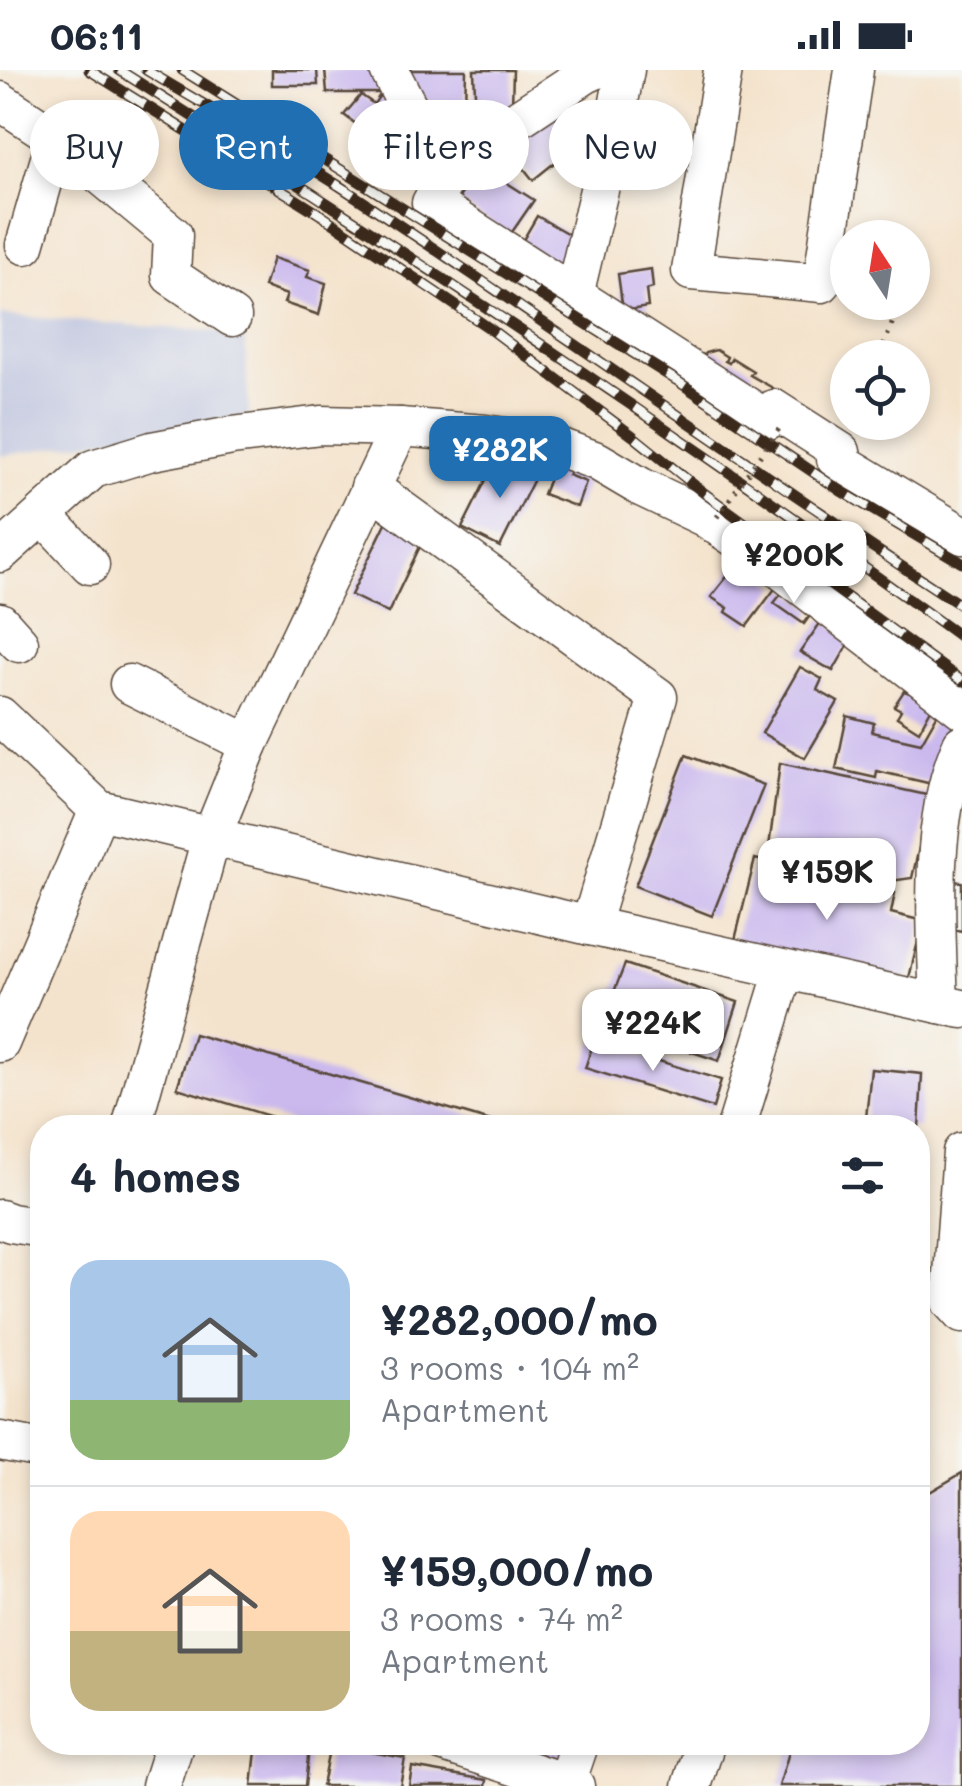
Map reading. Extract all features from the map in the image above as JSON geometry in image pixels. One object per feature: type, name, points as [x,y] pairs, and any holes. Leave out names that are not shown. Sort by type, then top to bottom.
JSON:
[{"type":"street","points":[[7,70],[0,101],[30,121]]},
{"type":"street","points":[[389,70],[405,100]]},
{"type":"street","points":[[529,112],[595,70]]},
{"type":"street","points":[[574,295],[625,70]]},
{"type":"street","points":[[723,70],[691,271],[822,283],[854,70]]},
{"type":"street","points":[[25,245],[41,190]]},
{"type":"street","points":[[118,190],[173,236],[171,276],[232,318]]},
{"type":"street","points":[[439,190],[431,203],[768,420],[774,409],[841,452],[836,459],[962,535]]},
{"type":"street","points":[[0,553],[93,469],[152,451],[321,425],[486,434],[550,444],[598,462],[704,517],[767,559],[962,709]]},
{"type":"street","points":[[135,1115],[211,838],[248,744],[400,427]]},
{"type":"street","points":[[370,487],[658,696],[590,926]]},
{"type":"street","points":[[43,515],[90,565]]},
{"type":"street","points":[[129,684],[248,744]]},
{"type":"street","points":[[0,716],[99,810],[951,1007],[950,938],[936,889],[945,793],[962,744]]},
{"type":"street","points":[[0,1044],[11,984],[99,810]]},
{"type":"street","points":[[740,1115],[784,971]]},
{"type":"street","points":[[962,1152],[951,1302],[962,1314]]},
{"type":"street","points":[[0,1218],[30,1226]]},
{"type":"street","points":[[0,1440],[30,1446]]},
{"type":"street","points":[[161,1786],[171,1755]]},
{"type":"street","points":[[484,1755],[570,1785],[577,1755]]},
{"type":"street","points":[[692,1786],[702,1755]]},
{"type":"path","points":[[717,517],[781,426]]},
{"type":"shaded area","points":[[0,315],[245,334],[249,416],[0,456]]},
{"type":"building","points":[[272,70],[317,70],[318,85],[272,85]]},
{"type":"building","points":[[325,70],[378,70],[387,93],[327,93]]},
{"type":"building","points":[[402,70],[466,70],[465,100],[419,100]]},
{"type":"building","points":[[474,70],[513,70],[512,100],[475,100]]},
{"type":"building","points":[[549,114],[549,167],[533,180],[529,175],[529,129]]},
{"type":"building","points":[[464,190],[518,190],[534,200],[510,235],[457,201]]},
{"type":"building","points":[[537,216],[577,239],[559,268],[520,245]]},
{"type":"building","points":[[273,258],[310,270],[307,277],[326,283],[319,315],[284,303],[287,295],[264,287]]},
{"type":"building","points":[[651,269],[653,288],[646,290],[648,307],[623,311],[618,274]]},
{"type":"building","points":[[716,350],[727,357],[725,361],[729,363],[732,358],[753,371],[750,375],[778,391],[768,410],[695,368],[705,353]]},
{"type":"building","points":[[497,458],[520,467],[523,460],[539,469],[500,547],[462,528]]},
{"type":"building","points":[[555,463],[571,469],[568,475],[586,482],[577,507],[543,494]]},
{"type":"building","points":[[387,521],[426,534],[388,613],[351,595]]},
{"type":"building","points":[[741,559],[777,586],[747,626],[711,597]]},
{"type":"building","points":[[786,588],[814,610],[804,624],[774,603]]},
{"type":"building","points":[[823,619],[852,638],[833,671],[800,652]]},
{"type":"building","points":[[800,667],[822,679],[817,690],[838,702],[805,758],[762,733]]},
{"type":"building","points":[[904,691],[919,696],[932,707],[919,731],[897,717],[901,710],[894,706]]},
{"type":"building","points":[[941,708],[952,714],[952,749],[932,784],[877,771],[876,778],[836,769],[847,716],[874,723],[872,732],[921,743]]},
{"type":"building","points":[[686,755],[764,785],[712,916],[635,886]]},
{"type":"building","points":[[780,763],[931,796],[912,878],[884,882],[792,862],[769,847]]},
{"type":"building","points":[[755,859],[895,893],[891,913],[923,921],[907,986],[734,944]]},
{"type":"building","points":[[953,881],[962,882],[962,931],[951,929]]},
{"type":"building","points":[[625,964],[738,1002],[719,1061],[602,1022]]},
{"type":"building","points":[[194,1034],[470,1115],[266,1115],[177,1088]]},
{"type":"building","points":[[594,1041],[721,1080],[713,1108],[585,1068]]},
{"type":"building","points":[[871,1069],[922,1074],[920,1115],[866,1115]]},
{"type":"building","points":[[962,1473],[962,1786],[779,1786],[788,1755],[930,1755],[930,1492]]},
{"type":"building","points":[[256,1755],[308,1755],[305,1786],[252,1786]]},
{"type":"building","points":[[328,1755],[405,1758],[400,1786],[322,1786]]},
{"type":"building","points":[[542,1755],[567,1755],[564,1763]]},
{"type":"building","points":[[412,1767],[487,1780],[486,1786],[409,1786]]},
{"type":"railway","points":[[89,70],[321,215],[489,328],[704,493],[962,681]]},
{"type":"railway","points":[[119,70],[545,347],[962,638]]},
{"type":"railway","points":[[146,70],[341,187],[962,606]]},
{"type":"railway","points":[[182,70],[676,380],[841,491],[962,563]]}]
